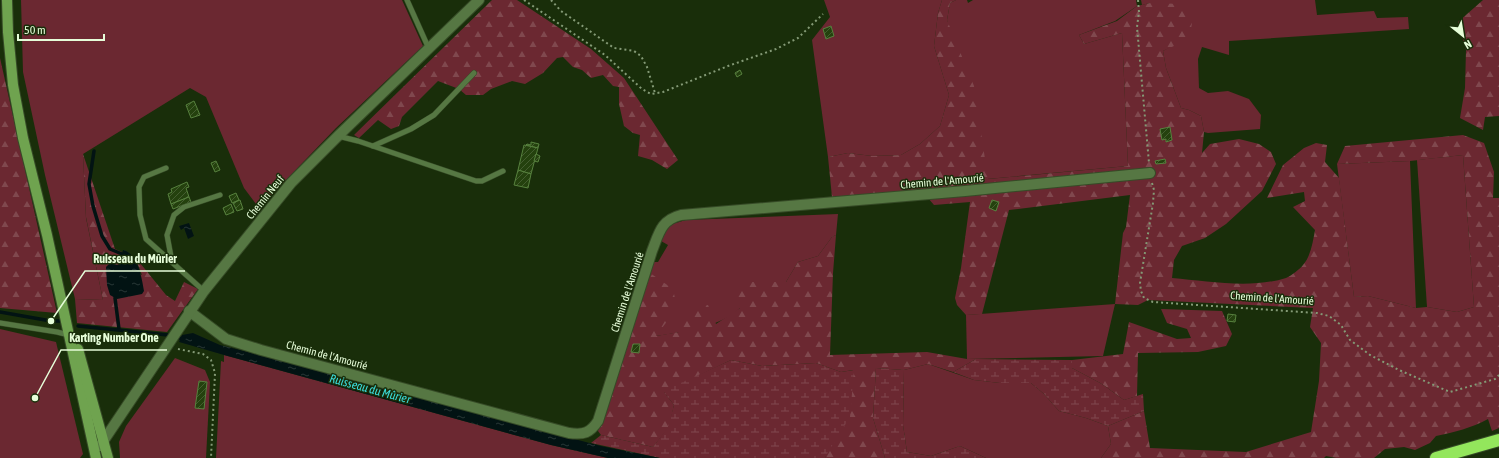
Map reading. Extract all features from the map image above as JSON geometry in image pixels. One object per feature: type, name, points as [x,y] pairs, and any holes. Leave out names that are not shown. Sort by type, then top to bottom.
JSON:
[{"type":"highway","points":[[1436,458],[1499,440]]},
{"type":"main road","points":[[7,0],[8,32],[13,85],[23,138],[47,235],[95,456]]},
{"type":"main road","points":[[47,235],[108,458]]},
{"type":"street","name":"Chemin Neuf","points":[[95,456],[104,439],[169,344],[189,311],[291,183],[480,0]]},
{"type":"street","name":"Chemin de l'Amourié","points":[[189,311],[221,336],[233,341],[569,433],[580,434],[592,430],[598,421],[652,251],[665,222],[672,217],[965,191],[1150,172]]},
{"type":"lane","points":[[407,0],[428,49]]},
{"type":"lane","points":[[373,146],[411,130],[434,115],[474,73]]},
{"type":"lane","points":[[338,136],[373,146],[476,181],[482,181],[503,171]]},
{"type":"lane","points":[[166,168],[144,177],[139,187],[140,215],[146,239],[204,291]]},
{"type":"lane","points":[[172,262],[167,235],[174,214],[184,207],[220,195]]},
{"type":"lane","points":[[0,323],[69,335]]},
{"type":"path","points":[[524,0],[605,55],[642,89],[651,94],[776,49],[798,38],[823,14]]},
{"type":"path","points":[[551,0],[561,11],[614,48],[634,51],[641,56],[647,67],[655,93]]},
{"type":"path","name":"Chemin de l'Amourié","points":[[1138,0],[1139,12],[1137,27],[1150,172],[1154,190],[1140,283],[1140,291],[1144,298],[1153,302],[1317,313],[1329,316],[1341,325],[1350,340],[1370,356],[1398,370],[1450,392],[1494,379],[1499,375]]},
{"type":"path","points":[[169,344],[203,354],[211,360],[215,373],[211,458]]},
{"type":"green space","points":[[21,0],[402,0],[423,46],[336,128],[259,208],[244,188],[206,97],[190,88],[83,154],[86,218],[103,300],[75,299],[45,175],[23,72]]},
{"type":"green space","points":[[492,0],[517,0],[591,49],[624,78],[678,160],[667,169],[652,160],[638,156],[640,135],[633,133],[624,126],[619,104],[619,87],[613,86],[603,75],[591,78],[582,70],[573,67],[563,57],[557,58],[543,73],[525,84],[512,81],[491,89],[483,95],[466,95],[459,89],[438,81],[402,117],[399,126],[391,129],[378,120],[359,138],[354,135]]},
{"type":"green space","points":[[824,0],[942,0],[938,13],[934,46],[949,95],[940,126],[920,144],[901,155],[872,156],[848,153],[828,157],[812,40],[830,17]]},
{"type":"green space","points":[[942,0],[956,0],[950,3],[947,20],[974,86],[988,179],[1128,166],[1122,33],[1084,44],[1079,35],[1117,21],[1137,6],[1150,3],[1183,4],[1192,21],[1187,40],[1163,51],[1166,68],[1181,108],[1201,116],[1204,132],[1202,153],[1210,144],[1239,139],[1259,144],[1271,152],[1276,164],[1262,191],[1226,224],[1205,238],[1182,246],[1174,260],[1172,278],[1244,284],[1258,283],[1286,278],[1300,268],[1310,253],[1315,230],[1293,207],[1305,201],[1304,192],[1267,198],[1283,165],[1304,148],[1316,143],[1327,145],[1325,162],[1339,178],[1354,297],[1368,296],[1416,308],[1427,307],[1457,312],[1474,307],[1463,155],[1410,161],[1337,164],[1345,146],[1463,135],[1484,143],[1494,172],[1493,198],[1499,198],[1499,428],[1492,431],[1488,419],[1463,429],[1436,436],[1430,443],[1415,450],[1404,447],[1385,449],[1374,458],[1336,458],[1326,456],[1324,458],[1101,458],[1111,444],[1108,426],[1144,411],[1150,448],[1246,452],[1311,432],[1319,381],[1321,343],[1310,327],[1313,308],[1148,300],[1138,305],[1115,304],[1123,233],[1126,227],[1130,195],[1009,210],[982,314],[966,315],[957,305],[955,298],[961,268],[970,202],[934,205],[922,191],[832,197],[828,157],[848,153],[872,156],[901,155],[920,144],[940,126],[949,95],[934,46],[938,13]]},
{"type":"green space","points":[[956,0],[967,0],[968,3],[973,0],[1136,0],[1137,6],[1115,21],[1079,35],[1084,44],[1122,33],[1128,166],[987,179],[947,20],[950,3]]},
{"type":"green space","points":[[1141,0],[1315,0],[1317,15],[1374,11],[1377,18],[1408,17],[1409,29],[1229,41],[1229,55],[1202,47],[1198,59],[1199,88],[1208,93],[1228,91],[1249,99],[1261,115],[1260,129],[1208,133],[1204,132],[1201,116],[1181,108],[1166,68],[1163,51],[1172,46],[1150,3],[1142,5]]},
{"type":"green space","points":[[1483,0],[1499,0],[1499,116],[1485,117],[1483,130],[1460,118],[1465,88],[1466,50],[1458,22]]},
{"type":"green space","points":[[0,58],[57,313],[0,308]]},
{"type":"green space","points":[[83,154],[115,249],[122,252],[123,260],[118,265],[142,275],[136,258],[166,295],[175,301],[184,282],[198,289],[167,332],[77,323],[75,299],[103,300],[86,217]]},
{"type":"green space","points":[[1463,155],[1474,307],[1457,312],[1427,307],[1417,160]]},
{"type":"green space","points":[[1410,161],[1416,308],[1368,296],[1354,297],[1337,164]]},
{"type":"green space","points":[[838,214],[836,235],[832,237],[818,256],[798,262],[786,282],[760,282],[741,307],[733,314],[713,324],[701,328],[656,336],[650,273],[653,262],[658,262],[668,245],[661,241],[664,232],[669,226],[686,220]]},
{"type":"green space","points":[[836,235],[830,355],[927,352],[967,359],[976,359],[953,372],[928,364],[904,370],[876,368],[873,418],[885,458],[825,458],[853,370],[841,372],[816,363],[762,366],[731,360],[664,392],[674,405],[669,427],[653,447],[601,435],[598,431],[650,273],[673,289],[677,308],[656,336],[679,332],[690,307],[708,305],[716,324],[740,308],[735,300],[736,282],[786,282],[798,262],[818,256],[832,237]]},
{"type":"green space","points":[[1115,304],[1103,356],[967,359],[966,315]]},
{"type":"green space","points":[[1161,309],[1222,311],[1232,334],[1226,346],[1198,352],[1138,353],[1137,396],[1124,400],[1102,384],[1072,368],[1072,360],[1123,354],[1129,322],[1177,339],[1191,338],[1187,329],[1167,323]]},
{"type":"green space","points":[[0,329],[56,342],[83,454],[80,458],[0,458]]},
{"type":"green space","points":[[224,355],[551,445],[608,458],[216,458],[221,361],[224,362]]},
{"type":"green space","points":[[175,358],[205,370],[210,382],[206,458],[120,458],[119,442],[126,426]]},
{"type":"green space","points":[[976,359],[1072,360],[1072,368],[1102,384],[1124,400],[1143,394],[1144,411],[1108,426],[1086,418],[1059,411],[1044,394],[1031,383],[1000,383],[974,380],[953,372]]},
{"type":"green space","points":[[731,360],[762,366],[816,363],[841,372],[854,370],[850,417],[825,458],[660,458],[591,443],[601,435],[653,447],[668,427],[674,405],[663,391]]},
{"type":"green space","points":[[928,364],[974,380],[1000,383],[1031,383],[1044,394],[1059,411],[1086,418],[1108,426],[1111,444],[1101,458],[986,458],[960,446],[931,456],[907,452],[903,425],[904,370]]},
{"type":"green space","points":[[876,368],[904,370],[903,425],[907,452],[931,456],[960,446],[986,458],[885,458],[873,418]]},
{"type":"water","points":[[189,223],[194,236],[188,239],[184,228],[181,230],[179,226]]},
{"type":"water","points":[[123,250],[128,252],[136,261],[144,291],[142,294],[117,299],[110,295],[107,285],[106,267],[110,263],[118,265],[123,260]]},
{"type":"water","points":[[193,333],[220,345],[331,373],[601,446],[660,458],[608,458],[551,445],[179,342],[182,335]]},
{"type":"building","points":[[831,26],[834,36],[826,39],[823,29]]},
{"type":"building","points":[[740,70],[742,74],[737,77],[735,73]]},
{"type":"building","points":[[194,101],[200,115],[191,118],[186,105]]},
{"type":"building","points":[[1170,127],[1172,140],[1166,142],[1166,139],[1162,140],[1160,129]]},
{"type":"building","points":[[531,142],[539,144],[538,148],[526,145],[531,145]]},
{"type":"building","points":[[524,145],[538,148],[531,174],[518,170]]},
{"type":"building","points":[[536,154],[540,156],[538,162],[534,161]]},
{"type":"building","points":[[1165,159],[1166,163],[1156,164],[1155,161]]},
{"type":"building","points":[[216,161],[220,170],[215,172],[211,163]]},
{"type":"building","points":[[518,170],[531,174],[528,188],[514,185]]},
{"type":"building","points":[[187,182],[189,187],[186,188],[189,197],[171,204],[168,194],[172,192],[171,189]]},
{"type":"building","points":[[236,193],[239,200],[232,203],[229,196]]},
{"type":"building","points":[[189,197],[191,202],[173,209],[171,204]]},
{"type":"building","points":[[240,200],[243,209],[237,211],[233,203]]},
{"type":"building","points":[[992,200],[999,202],[996,211],[989,208]]},
{"type":"building","points":[[231,204],[234,212],[226,215],[223,208]]},
{"type":"building","points":[[1228,314],[1236,315],[1235,322],[1227,321]]},
{"type":"building","points":[[633,344],[640,344],[639,353],[631,352]]},
{"type":"building","points":[[199,381],[207,382],[204,409],[195,408]]},
{"type":"waterway","points":[[94,151],[89,184],[93,206],[102,236],[110,249],[122,254]]},
{"type":"waterway","points":[[115,298],[119,329]]},
{"type":"waterway","name":"Ruisseau du Mûrier","points":[[0,312],[51,321],[60,321]]},
{"type":"waterway","name":"Ruisseau du Mûrier","points":[[78,326],[168,335],[184,339]]},
{"type":"place","name":"Ruisseau du Mûrier","points":[[51,321]]},
{"type":"place","name":"Karting Number One","points":[[35,398]]}]
